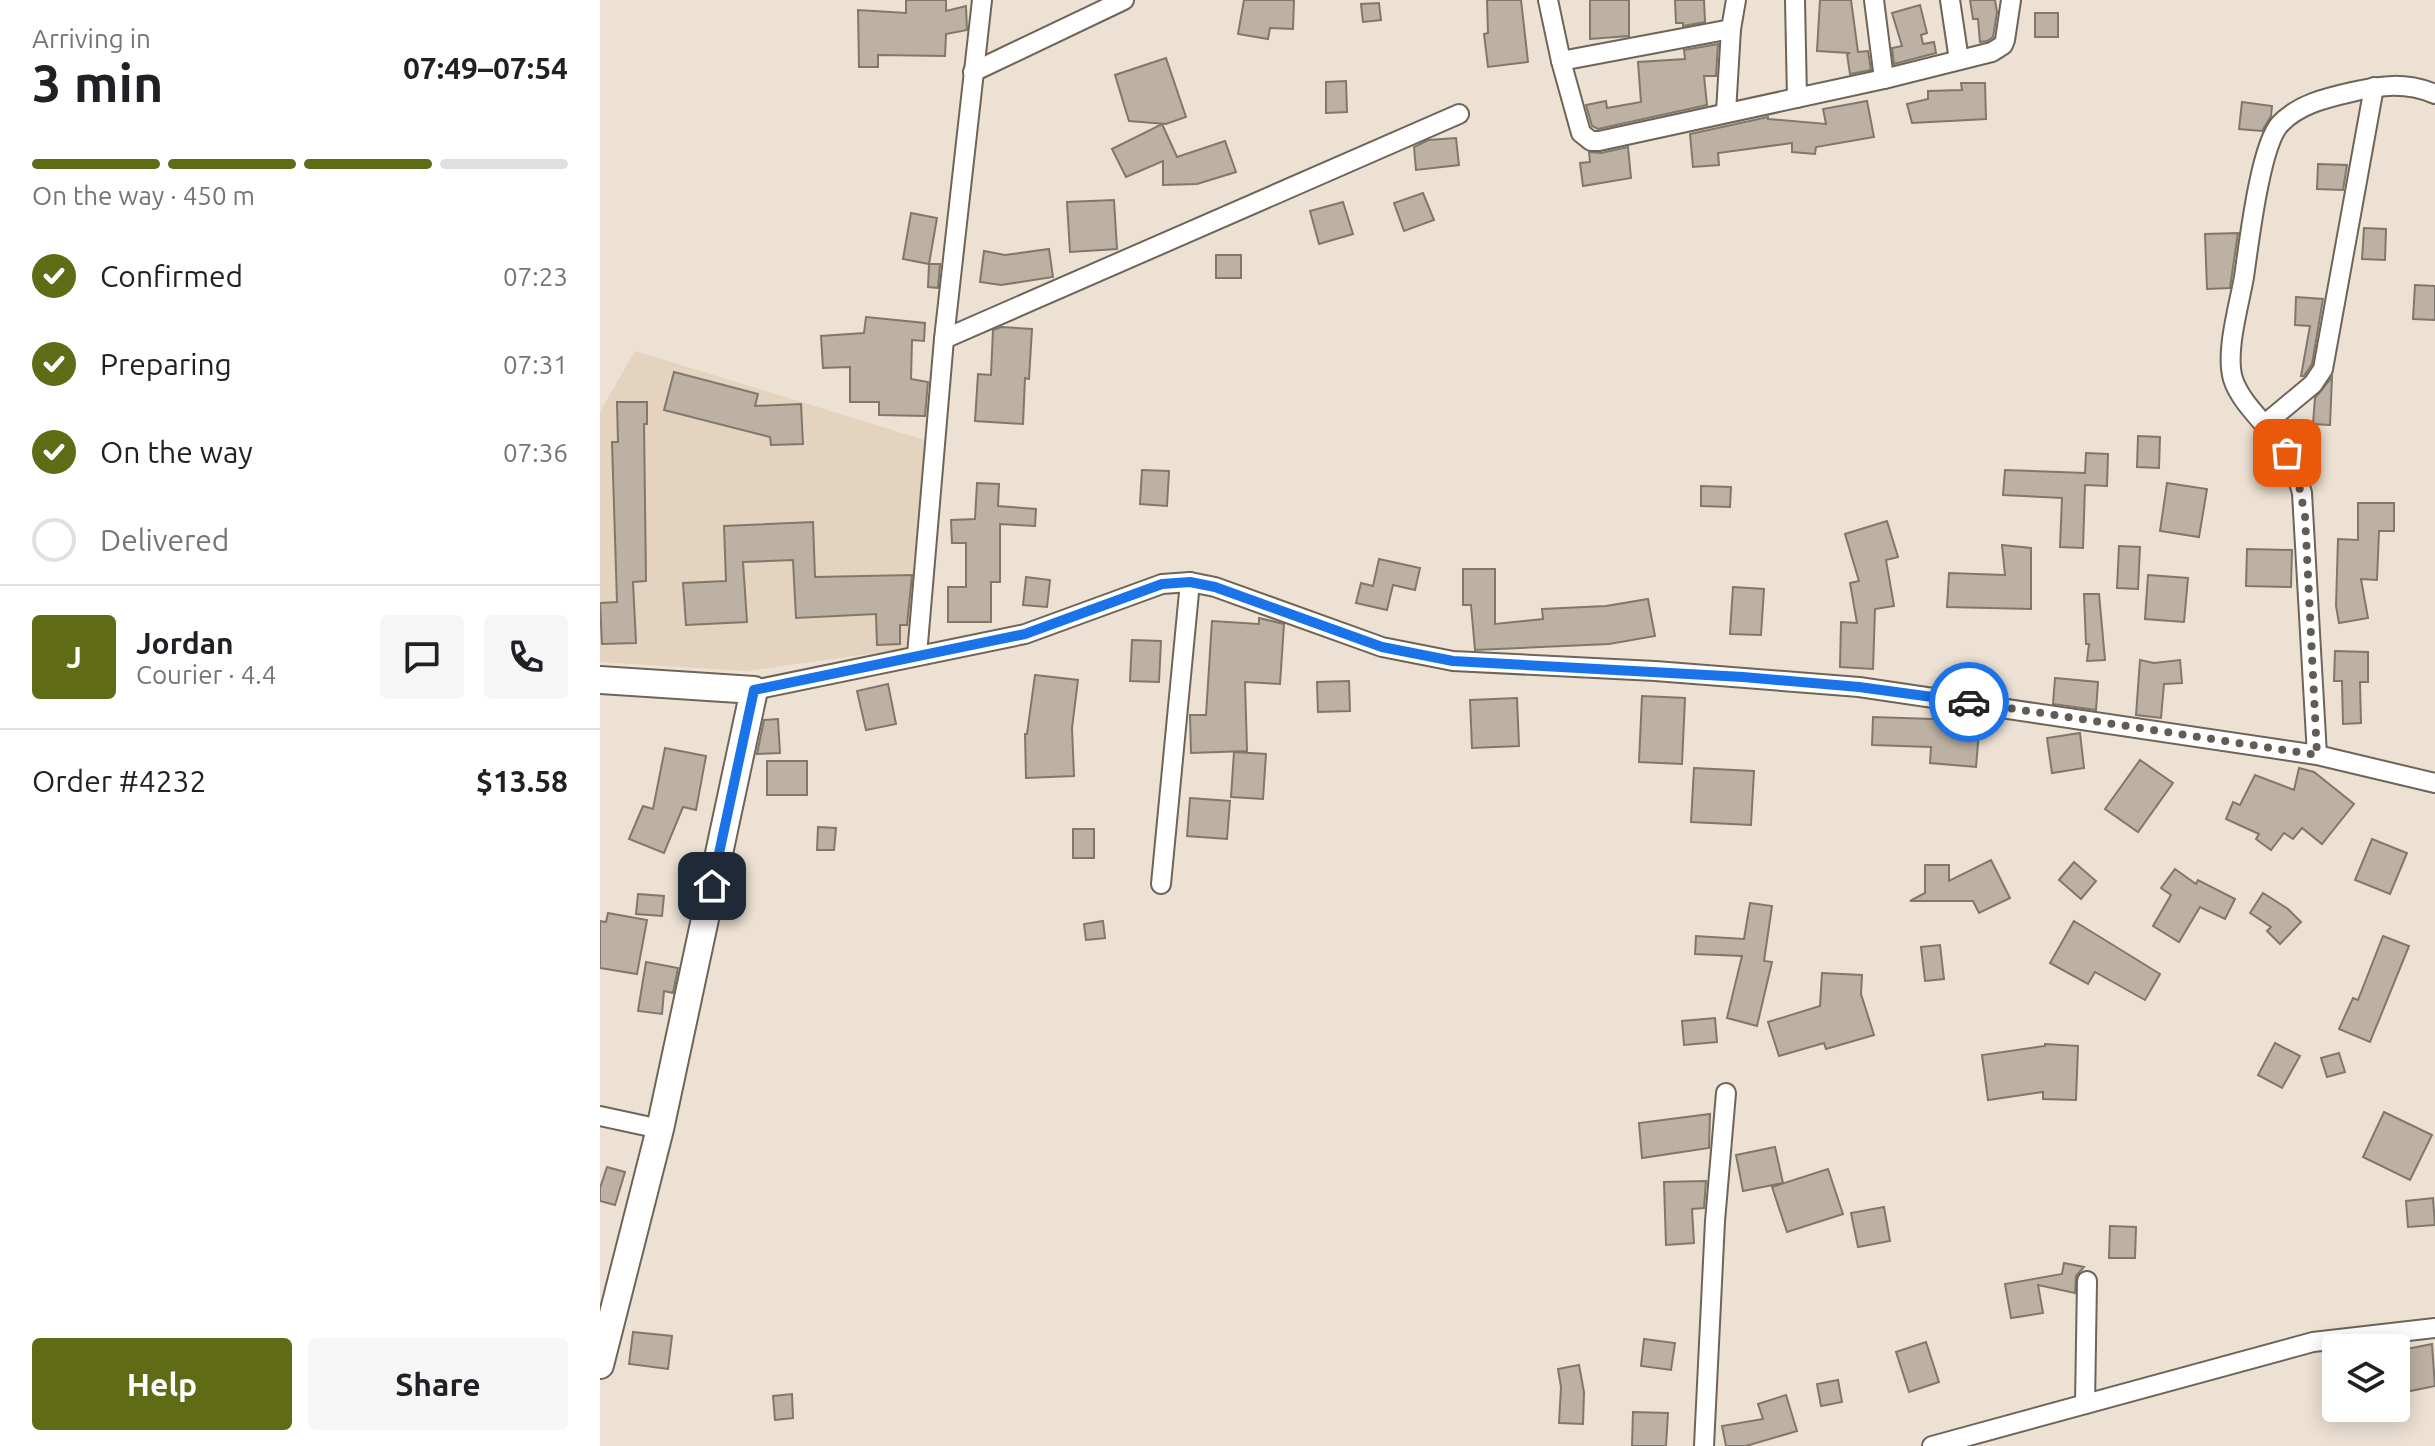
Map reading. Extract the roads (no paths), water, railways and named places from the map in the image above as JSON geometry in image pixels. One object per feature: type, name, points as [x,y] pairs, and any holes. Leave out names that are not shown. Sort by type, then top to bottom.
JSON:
[{"type":"street","points":[[917,655],[944,339],[982,0]]},
{"type":"street","points":[[973,72],[1124,0]]},
{"type":"street","points":[[1548,0],[1581,133],[1591,141],[1884,79],[1992,52],[2003,45],[2011,0]]},
{"type":"street","points":[[1726,112],[1731,29],[1736,0]]},
{"type":"street","points":[[1795,0],[1797,98]]},
{"type":"street","points":[[1874,0],[1884,79]]},
{"type":"street","points":[[1950,0],[1959,60]]},
{"type":"street","points":[[1561,61],[1731,29]]},
{"type":"street","points":[[2317,755],[2302,493],[2296,470],[2287,453],[2238,390],[2231,365],[2251,233],[2270,141],[2278,126],[2304,106],[2374,87],[2412,86],[2435,94]]},
{"type":"street","points":[[2265,424],[2313,384],[2323,369],[2374,87]]},
{"type":"street","points":[[944,339],[1459,114]]},
{"type":"street","points":[[1161,884],[1190,582]]},
{"type":"street","points":[[600,680],[754,690],[1025,634],[1162,584],[1190,582],[1215,587],[1382,647],[1453,661],[1655,671],[1859,687],[2317,755],[2435,783]]},
{"type":"street","points":[[600,1365],[660,1129],[754,690]]},
{"type":"street","points":[[1704,1446],[1715,1221],[1726,1093]]},
{"type":"street","points":[[600,1116],[660,1129]]},
{"type":"street","points":[[2085,1404],[2087,1281]]},
{"type":"street","points":[[1932,1446],[2313,1342],[2435,1328]]}]
